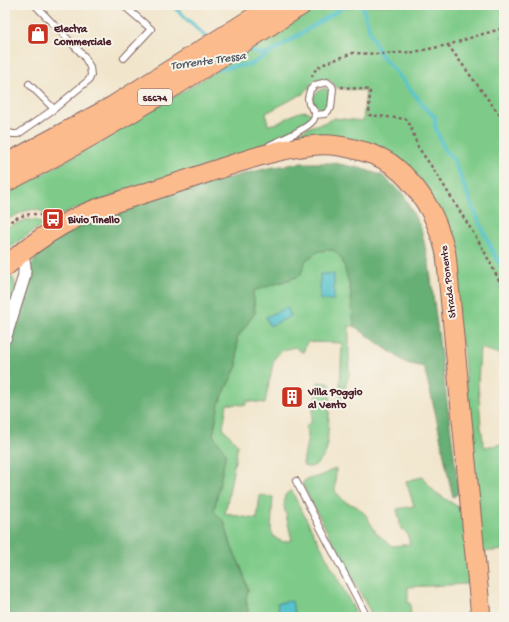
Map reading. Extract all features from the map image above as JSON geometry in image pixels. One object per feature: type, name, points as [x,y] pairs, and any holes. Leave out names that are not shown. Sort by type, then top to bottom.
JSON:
[{"type":"highway","name":"SS674","points":[[5,165],[112,107],[274,5]]},
{"type":"highway","name":"SS674","points":[[5,182],[70,148],[118,120],[189,77],[301,5]]},
{"type":"main road","name":"Strada Ponente","points":[[5,267],[19,254],[53,230],[78,216],[251,159],[291,148],[317,145],[335,145],[361,150],[379,156],[392,164],[411,182],[430,208],[446,254],[481,617]]},
{"type":"street","points":[[5,338],[24,277],[25,262],[19,254]]},
{"type":"lane","points":[[5,132],[18,134],[54,109],[89,80],[91,75],[90,67],[84,56],[35,5]]},
{"type":"lane","points":[[123,5],[151,29],[124,58]]},
{"type":"lane","points":[[251,159],[258,151],[311,123],[315,118],[315,115],[315,112],[309,104],[308,98],[310,90],[315,85],[327,82],[333,89],[331,108],[324,114],[315,115]]},
{"type":"lane","points":[[29,84],[54,109]]},
{"type":"lane","points":[[296,481],[367,617]]},
{"type":"path","points":[[310,90],[313,73],[316,68],[353,53],[380,54],[414,52],[448,45],[504,28]]},
{"type":"path","points":[[448,45],[504,122]]},
{"type":"path","points":[[332,86],[370,90],[369,115],[406,119],[410,125],[418,147],[482,247],[504,290]]},
{"type":"path","points":[[5,224],[19,217],[36,214],[46,218],[53,230]]},
{"type":"green space","points":[[317,5],[504,5],[504,34],[500,37],[504,36],[504,360],[500,354],[480,348],[478,383],[484,447],[504,444],[504,550],[481,552],[463,347],[415,174],[403,161],[385,151],[270,146],[312,126],[324,123],[334,118],[363,121],[366,91],[337,88],[329,79],[314,81],[304,93],[266,113],[268,125],[279,123],[292,115],[305,111],[312,115],[311,120],[246,153],[69,211],[55,218],[34,209],[21,213],[5,221],[5,196],[197,83]]},
{"type":"green space","points":[[325,88],[329,91],[328,103],[324,109],[319,108],[314,103],[314,95]]},
{"type":"green space","points":[[301,163],[334,163],[360,168],[383,176],[403,194],[421,228],[429,264],[459,493],[453,497],[424,367],[406,363],[354,326],[350,287],[342,259],[333,250],[319,251],[306,260],[300,276],[253,291],[255,313],[237,338],[237,366],[219,403],[213,435],[226,453],[214,511],[224,521],[232,548],[243,572],[248,590],[246,599],[249,617],[5,617],[5,347],[27,275],[32,264],[40,252],[52,242],[81,224],[137,201],[268,168]]},
{"type":"green space","points":[[25,220],[37,221],[43,225],[5,252],[5,228]]},
{"type":"green space","points":[[333,250],[342,259],[350,287],[354,326],[349,326],[349,375],[339,406],[342,343],[307,342],[303,353],[295,347],[281,351],[274,359],[265,403],[246,401],[246,405],[227,404],[223,428],[238,445],[225,514],[257,519],[260,495],[273,497],[271,531],[275,538],[283,542],[292,540],[284,507],[285,495],[291,490],[358,617],[249,617],[246,599],[248,590],[243,572],[232,548],[224,521],[214,511],[226,453],[213,436],[219,403],[237,366],[237,338],[255,313],[253,291],[300,276],[306,260],[319,251]]},
{"type":"green space","points":[[11,276],[16,287],[5,320],[5,281]]},
{"type":"green space","points":[[318,382],[329,383],[331,385],[327,449],[324,456],[318,463],[312,467],[308,467],[304,466],[303,463],[308,436],[308,432],[305,428],[311,421]]},
{"type":"green space","points":[[336,468],[335,491],[345,502],[356,506],[366,515],[376,533],[392,546],[410,544],[407,533],[401,528],[397,509],[414,506],[406,481],[422,477],[435,492],[458,507],[461,506],[469,573],[468,584],[408,587],[408,603],[410,603],[411,617],[373,617],[302,484],[305,480],[320,476]]},
{"type":"water","points":[[320,274],[334,274],[334,300],[320,300]]},
{"type":"water","points":[[287,307],[291,316],[270,326],[266,317]]},
{"type":"water","points":[[292,601],[295,617],[280,617],[277,603]]},
{"type":"waterway","points":[[172,5],[205,36],[211,37]]},
{"type":"waterway","name":"Torrente Tressa","points":[[217,69],[252,64],[347,5]]},
{"type":"waterway","points":[[362,5],[371,35],[380,54],[425,108],[435,117],[435,126],[444,149],[453,158],[493,252],[504,270]]},
{"type":"waterway","points":[[246,49],[266,55]]},
{"type":"place","name":"Electra Commerciale","points":[[38,34]]},
{"type":"place","name":"Bivio Tinello","points":[[53,219]]},
{"type":"place","name":"Villa Poggio al Vento","points":[[292,397]]}]
